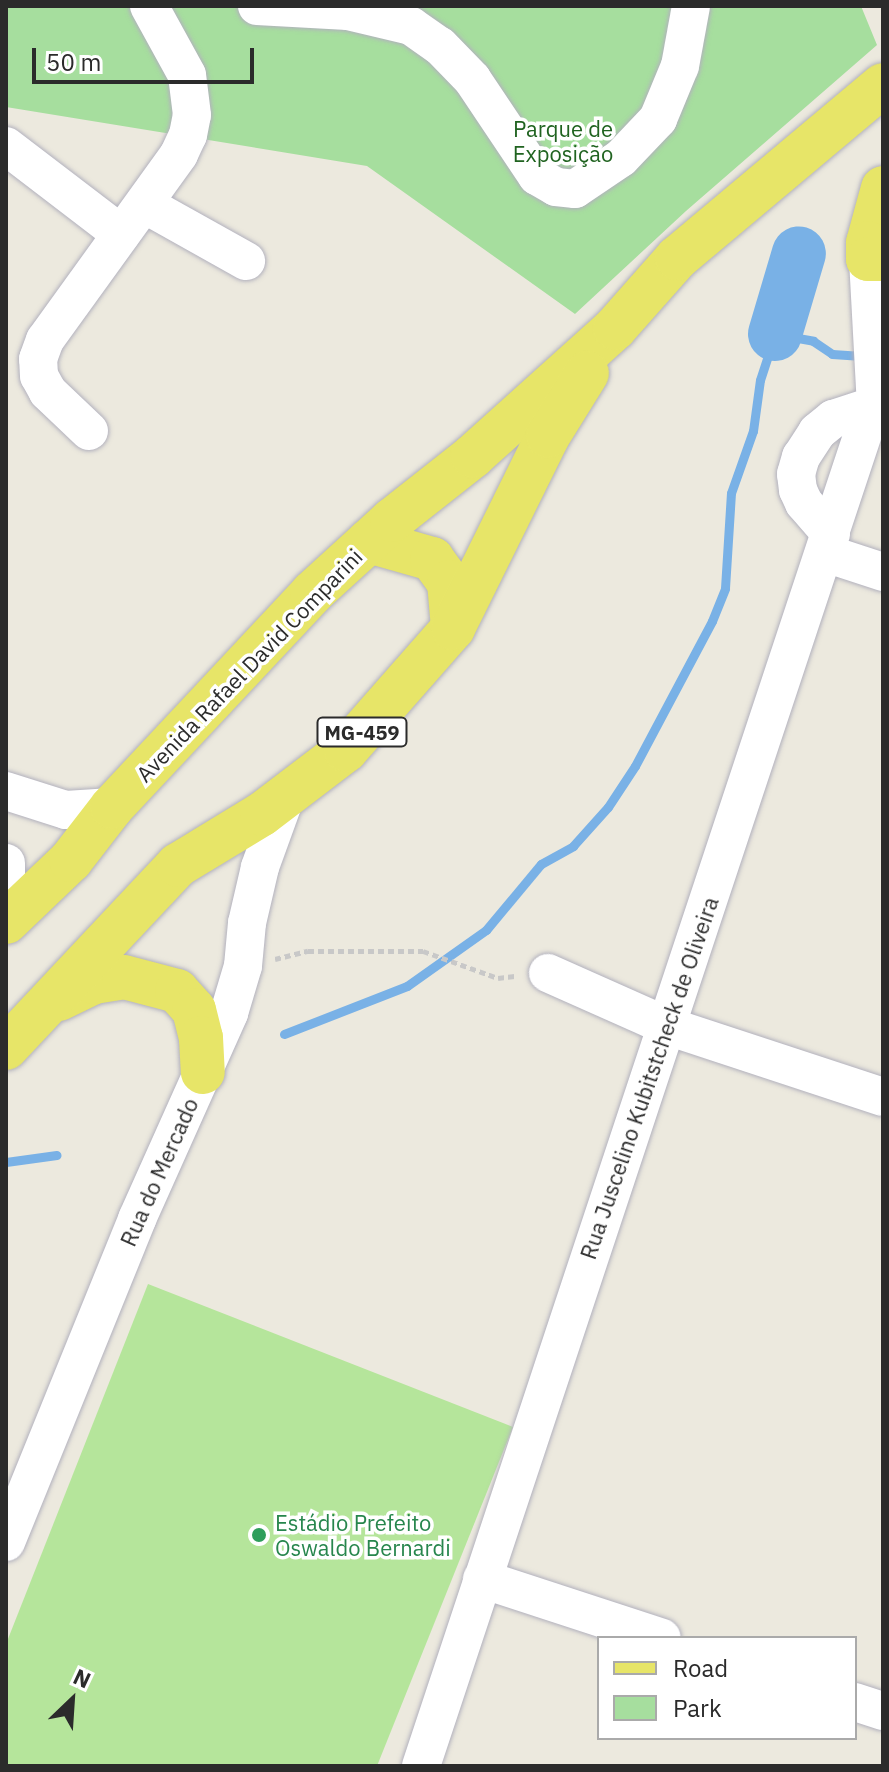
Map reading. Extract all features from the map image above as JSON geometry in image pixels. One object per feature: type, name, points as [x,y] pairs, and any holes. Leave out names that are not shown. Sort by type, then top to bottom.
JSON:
[{"type":"main road","name":"Avenida Rafael David Comparini","points":[[6,922],[71,860],[112,807],[312,593],[369,541],[473,456],[615,328],[677,258],[883,85]]},
{"type":"main road","points":[[875,259],[870,229],[882,196]]},
{"type":"main road","name":"Avenida Rafael David Comparini","points":[[6,1048],[178,865],[286,795],[346,750],[453,628],[548,436],[615,328]]},
{"type":"main road","points":[[369,541],[432,559],[449,582],[453,628]]},
{"type":"main road","points":[[50,1003],[94,982],[124,977],[177,991],[194,1010],[201,1038],[203,1072]]},
{"type":"street","points":[[89,431],[48,392],[39,376],[38,359],[45,340],[179,154],[192,115],[187,75],[149,6]]},
{"type":"street","points":[[257,6],[348,11],[411,26],[440,46],[472,79],[537,176],[556,187],[575,189],[621,158],[658,119],[680,66],[691,6]]},
{"type":"street","points":[[8,153],[121,234]]},
{"type":"street","points":[[144,204],[246,261]]},
{"type":"street","name":"Rua Juscelino Kubitstcheck de Oliveira","points":[[421,1766],[875,405],[875,259]]},
{"type":"street","points":[[875,405],[833,419],[817,432],[801,457],[796,474],[804,503],[828,543],[883,572]]},
{"type":"street","points":[[6,791],[66,810],[112,807]]},
{"type":"street","name":"Rua do Mercado","points":[[6,1542],[137,1219],[229,1013],[243,966],[247,923],[260,867],[286,795]]},
{"type":"street","points":[[6,863],[6,881]]},
{"type":"street","points":[[6,916],[6,922]]},
{"type":"street","points":[[548,973],[667,1026],[883,1097]]},
{"type":"street","points":[[482,1579],[656,1636]]},
{"type":"street","points":[[857,1703],[883,1711]]},
{"type":"path","points":[[243,966],[308,951],[423,951],[498,978],[548,973]]},
{"type":"green space","name":"Parque de Exposição","points":[[6,6],[861,6],[877,45],[686,211],[575,314],[367,166],[6,107]]},
{"type":"green space","name":"Estádio Prefeito Oswaldo Bernardi","points":[[148,1284],[513,1427],[377,1766],[6,1766],[6,1644]]},
{"type":"waterway","points":[[775,334],[799,253]]},
{"type":"waterway","points":[[284,1034],[407,986],[486,930],[541,864],[573,846],[608,807],[635,766],[712,621],[725,588],[731,493],[753,431],[760,380],[775,334],[813,341],[832,354],[862,356]]},
{"type":"waterway","points":[[6,1162],[57,1155]]},
{"type":"place","name":"Estádio Prefeito Oswaldo Bernardi","points":[[259,1535]]}]
